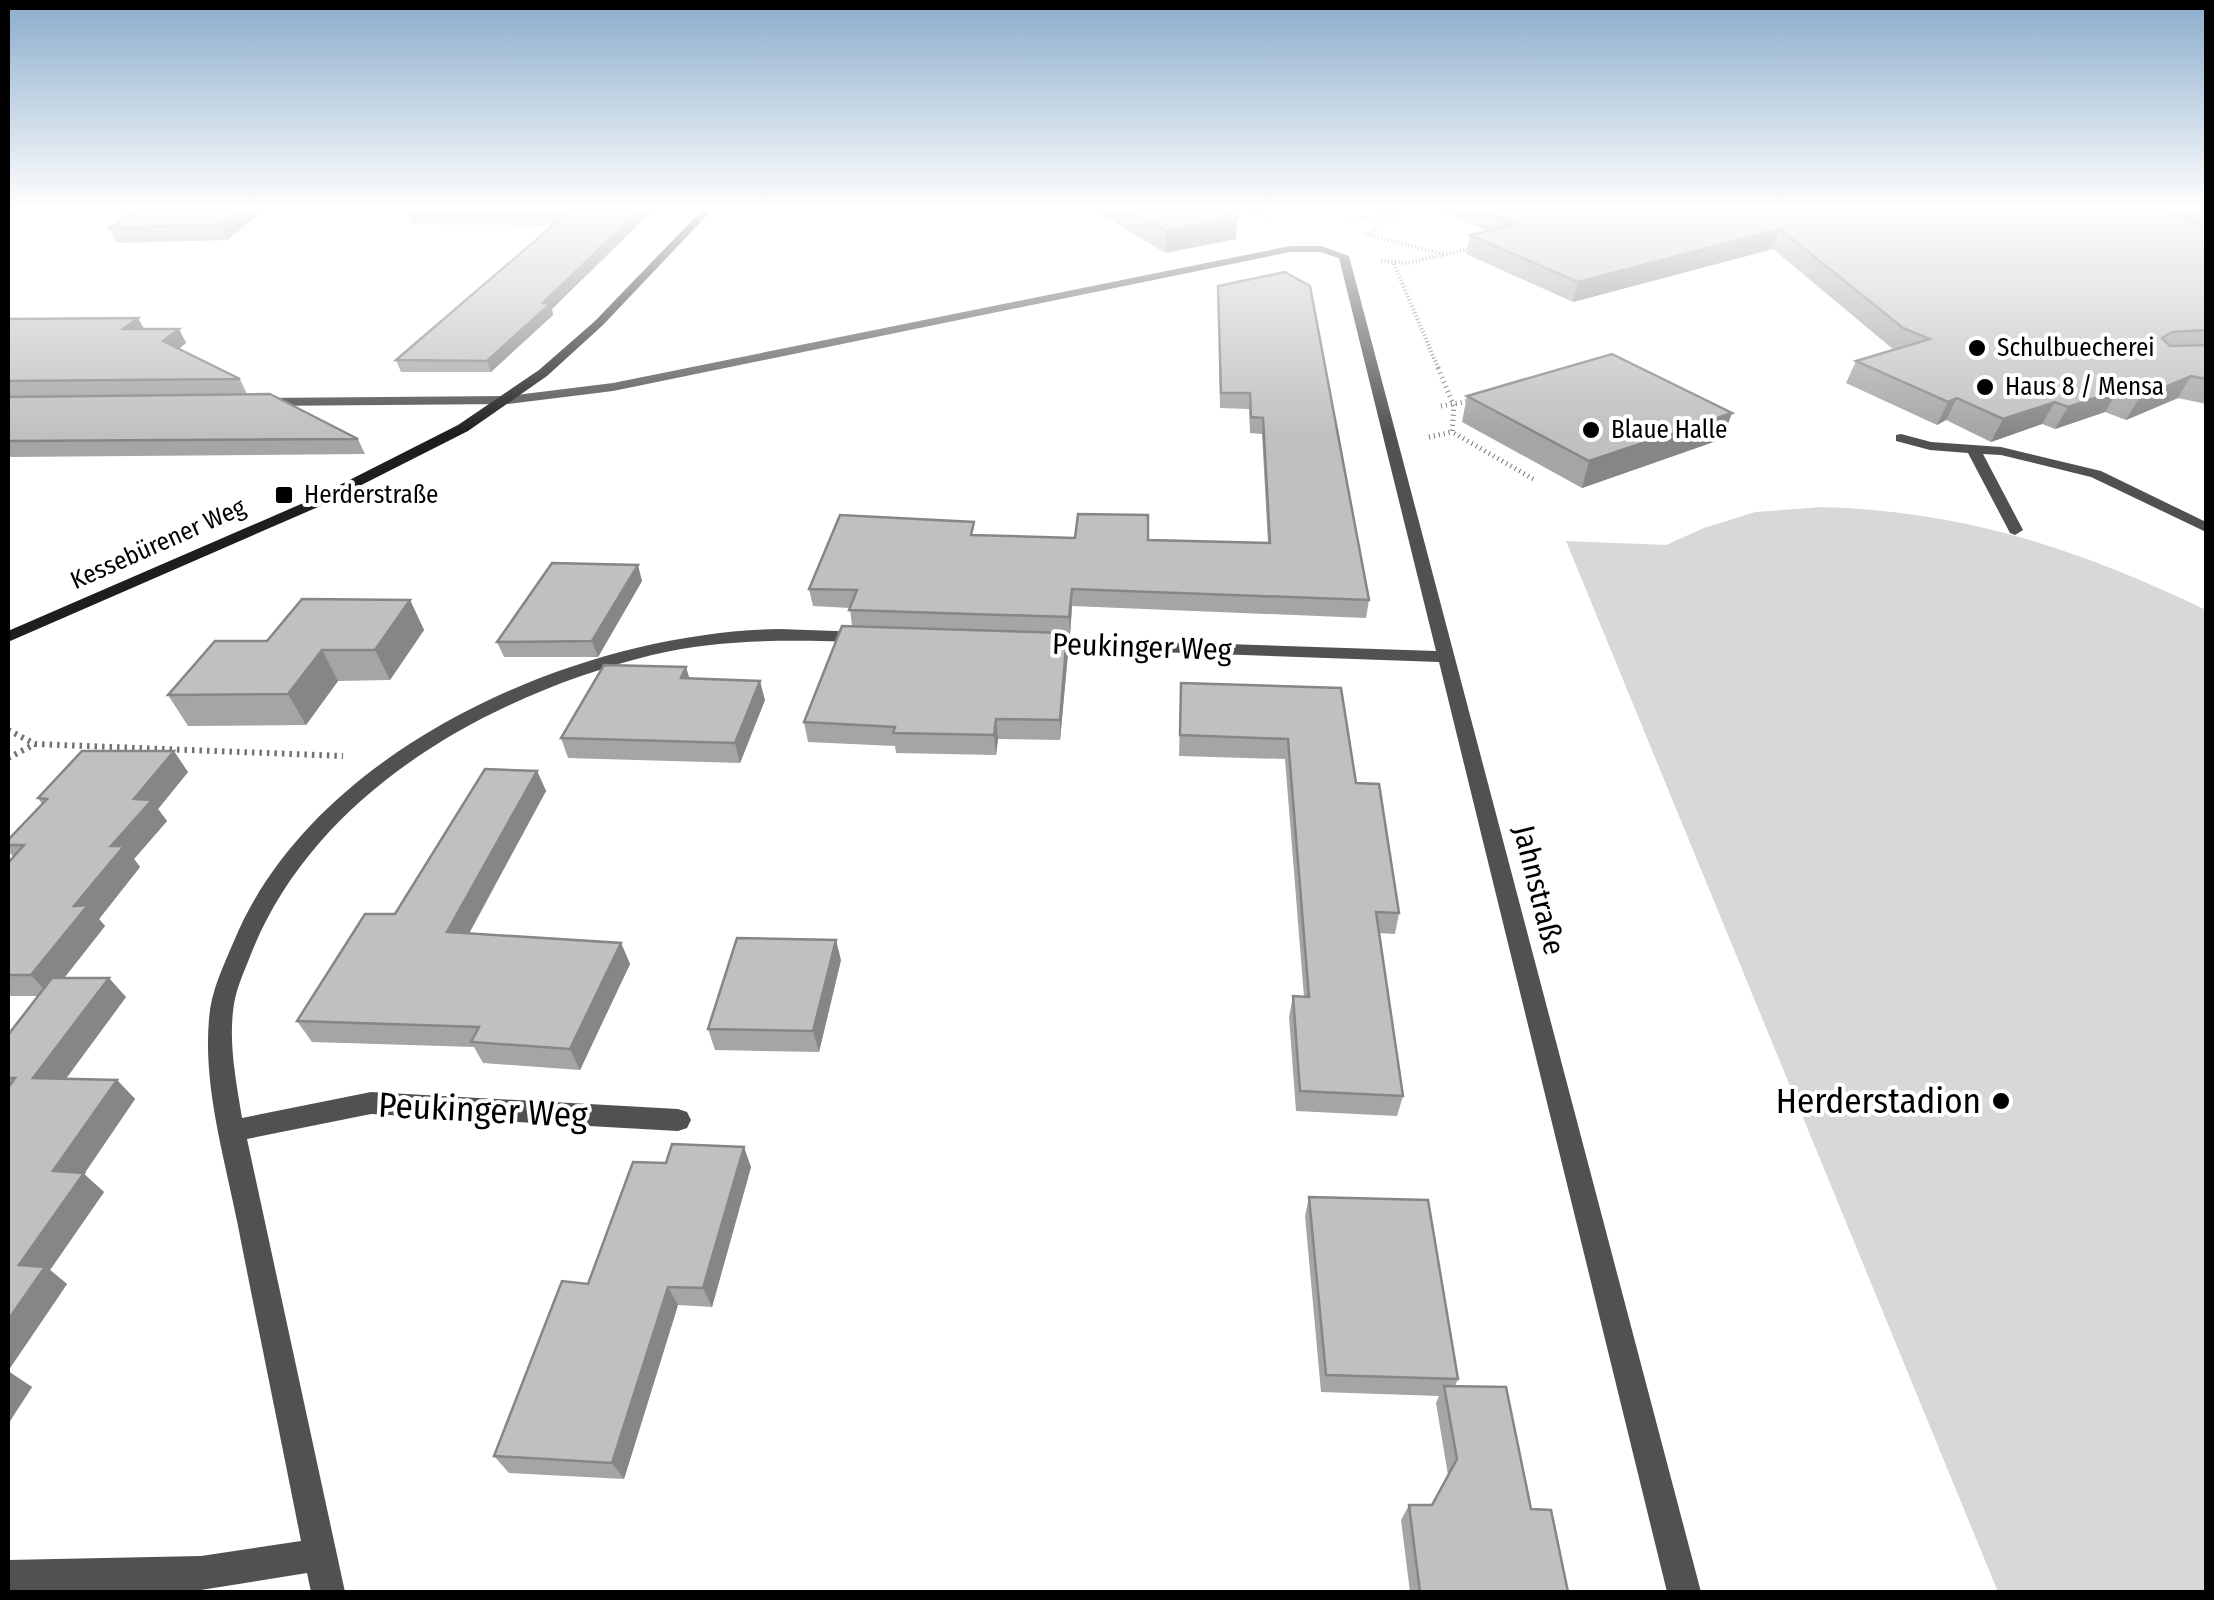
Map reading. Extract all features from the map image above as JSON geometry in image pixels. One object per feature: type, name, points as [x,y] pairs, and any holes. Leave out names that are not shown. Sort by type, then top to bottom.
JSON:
[{"type":"main road","name":"Kessebürener Weg","points":[[8,638],[371,477],[507,400],[598,323],[635,285]]},
{"type":"street","name":"Jahnstraße","points":[[507,400],[613,388],[1113,285]]},
{"type":"street","name":"Jahnstraße","points":[[1351,285],[1684,1592]]},
{"type":"street","points":[[248,402],[507,400]]},
{"type":"street","points":[[1901,438],[1930,446],[2001,451],[2096,474],[2206,528]]},
{"type":"street","points":[[1973,450],[2015,530]]},
{"type":"street","points":[[328,1592],[232,1131],[221,1061],[220,1024],[226,988],[246,938],[290,866],[363,789],[454,725],[516,692],[641,652],[728,636],[894,638]]},
{"type":"street","name":"Peukinger Weg","points":[[1012,642],[1446,657]]},
{"type":"street","name":"Peukinger Weg","points":[[232,1131],[371,1103],[678,1120]]},
{"type":"street","points":[[8,1578],[201,1573],[321,1554]]},
{"type":"path","points":[[1403,285],[1454,406],[1452,432],[1535,480]]},
{"type":"path","points":[[1441,406],[1471,401]]},
{"type":"path","points":[[8,730],[35,744],[404,758]]},
{"type":"path","points":[[8,758],[35,744]]},
{"type":"shaded area","name":"Herderstadion","points":[[1822,507],[1924,516],[2020,537],[2113,569],[2206,610],[2206,1592],[1998,1592],[1566,541],[1666,545],[1755,512]]},
{"type":"building","points":[[484,285],[562,285],[543,303],[550,304],[487,361],[396,360]]},
{"type":"building","points":[[1849,285],[2206,285],[2206,330],[2172,332],[2162,338],[2170,346],[2206,345],[2206,379],[2191,376],[2139,398],[2118,390],[2068,407],[2055,402],[2003,419],[1957,398],[1948,402],[1856,361],[1930,339],[1903,328]]},
{"type":"building","points":[[1218,286],[1310,286],[1369,600],[1072,589],[1069,617],[849,610],[857,590],[809,589],[840,515],[974,522],[971,535],[1075,538],[1078,514],[1148,515],[1148,540],[1270,543],[1263,418],[1251,417],[1250,393],[1221,393]]},
{"type":"building","points":[[138,318],[123,329],[179,329],[163,341],[240,379],[8,381],[8,319]]},
{"type":"building","points":[[1612,354],[1732,413],[1589,461],[1467,396]]},
{"type":"building","points":[[270,394],[358,439],[8,441],[8,397]]},
{"type":"building","points":[[552,563],[638,565],[592,641],[497,642]]},
{"type":"building","points":[[302,599],[410,600],[375,650],[322,650],[288,694],[168,695],[215,641],[267,641]]},
{"type":"building","points":[[842,626],[1067,633],[1060,720],[996,719],[994,735],[893,733],[895,727],[804,722]]},
{"type":"building","points":[[604,665],[686,667],[681,678],[760,681],[735,743],[561,738]]},
{"type":"building","points":[[1181,683],[1341,688],[1356,783],[1379,784],[1399,913],[1376,912],[1403,1096],[1300,1091],[1293,996],[1309,997],[1288,739],[1180,735]]},
{"type":"building","points":[[82,751],[174,751],[134,799],[152,800],[111,846],[124,846],[74,906],[88,905],[31,975],[8,975],[8,863],[24,845],[8,845],[8,840],[47,799],[38,798]]},
{"type":"building","points":[[485,769],[537,771],[447,932],[621,943],[570,1049],[471,1042],[479,1027],[297,1021],[365,914],[395,914]]},
{"type":"building","points":[[737,938],[836,940],[813,1031],[708,1029]]},
{"type":"building","points":[[52,978],[109,978],[33,1078],[117,1080],[53,1171],[84,1173],[19,1265],[45,1267],[8,1320],[8,1088],[15,1078],[8,1078],[8,1035]]},
{"type":"building","points":[[672,1144],[744,1147],[703,1288],[668,1287],[612,1463],[494,1456],[562,1281],[588,1284],[633,1162],[666,1163]]},
{"type":"building","points":[[1309,1197],[1428,1200],[1458,1379],[1326,1375]]},
{"type":"building","points":[[1444,1386],[1506,1387],[1531,1509],[1551,1510],[1568,1592],[1420,1592],[1409,1505],[1432,1505],[1457,1459]]},
{"type":"place","name":"Schulbuecherei","points":[[1977,348]]},
{"type":"place","name":"Haus 8 / Mensa","points":[[1985,387]]},
{"type":"place","name":"Blaue Halle","points":[[1591,430]]},
{"type":"place","name":"Herderstraße","points":[[284,495]]},
{"type":"place","name":"Herderstadion","points":[[2001,1101]]}]
